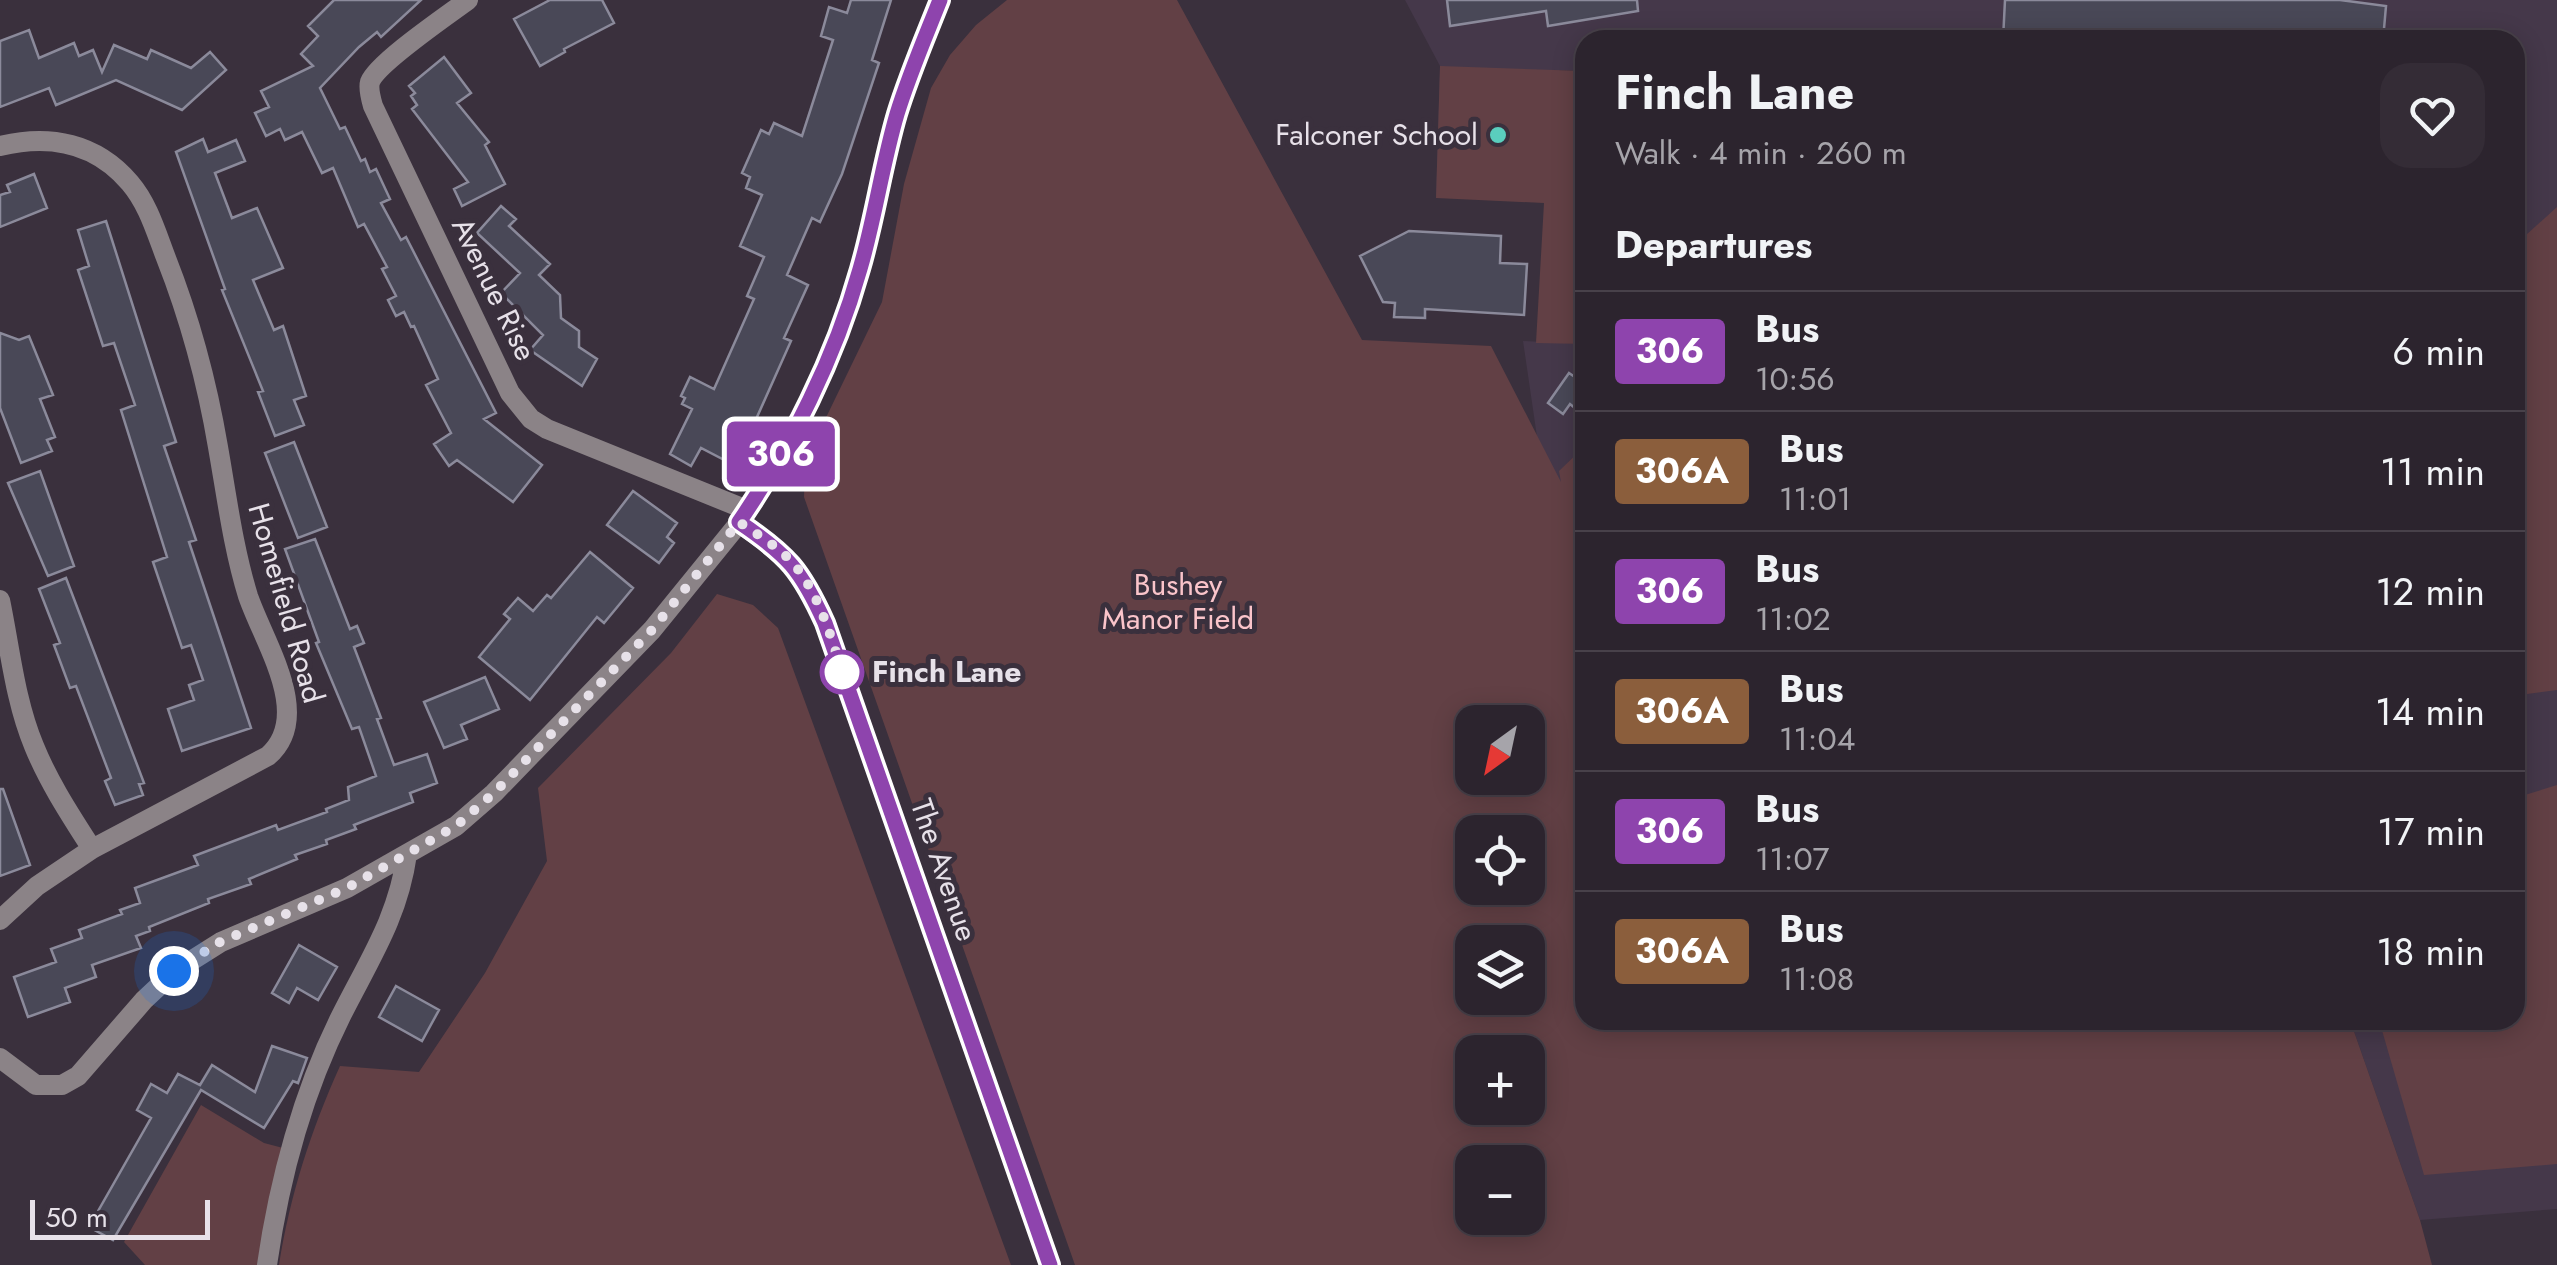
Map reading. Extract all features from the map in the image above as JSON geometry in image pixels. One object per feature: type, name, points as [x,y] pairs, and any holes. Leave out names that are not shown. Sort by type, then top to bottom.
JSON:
[{"type":"street","name":"Avenue Rise","points":[[468,0],[382,66],[369,84],[370,94],[510,392],[531,419],[547,429],[743,516]]},
{"type":"street","points":[[0,1058],[25,1080],[46,1087],[62,1085],[78,1076],[174,971],[220,942],[330,896],[456,826],[494,793],[652,630],[743,516],[793,430],[826,362],[860,270],[897,115],[940,0]]},
{"type":"street","name":"Homefield Road","points":[[0,146],[38,140],[72,144],[116,168],[141,196],[191,326],[210,407],[230,528],[248,596],[290,711],[284,738],[268,756],[92,850],[37,886],[0,920]]},
{"type":"street","name":"The Avenue","points":[[743,516],[801,574],[825,623],[1050,1265]]},
{"type":"street","points":[[0,600],[33,745],[92,850]]},
{"type":"street","points":[[267,1265],[282,1187],[309,1094],[340,1018],[374,956],[402,890],[407,854]]},
{"type":"shaded area","points":[[1405,0],[2557,0],[2557,1209],[2420,1220],[2354,1030],[2525,1030],[2525,30],[1575,30],[1575,71],[1560,70],[1436,198],[1440,66]]},
{"type":"shaded area","points":[[1523,341],[1575,344],[1575,654],[1568,649]]},
{"type":"green space","name":"Bushey Manor Field","points":[[1007,0],[1177,0],[1362,340],[1491,346],[1561,482],[1559,471],[1575,456],[1575,1030],[2354,1030],[2432,1265],[1075,1265],[804,497],[805,468],[819,432],[882,302],[904,184],[931,88],[950,55],[976,25]]},
{"type":"green space","points":[[1440,66],[1575,71],[1575,344],[1536,343],[1544,203],[1436,198]]},
{"type":"green space","points":[[2557,207],[2557,690],[2527,694],[2525,692],[2525,236]]},
{"type":"green space","points":[[717,594],[753,605],[778,628],[1011,1265],[279,1265],[303,1163],[340,1066],[419,1072],[485,973],[547,861],[538,788],[671,653]]},
{"type":"green space","points":[[2557,785],[2557,1164],[2424,1175],[2382,1030],[2525,1030],[2525,795]]},
{"type":"green space","points":[[201,1105],[264,1143],[283,1148],[257,1265],[145,1265],[124,1242]]},
{"type":"building","points":[[334,0],[421,0],[381,37],[377,32],[359,47],[320,88],[361,161],[365,159],[370,172],[376,169],[390,199],[381,203],[401,240],[406,237],[496,413],[484,419],[542,465],[513,502],[457,460],[449,466],[434,444],[451,433],[426,385],[438,379],[414,326],[411,327],[404,312],[396,316],[388,300],[396,296],[382,269],[387,267],[364,224],[358,227],[333,168],[322,173],[302,132],[285,140],[280,129],[266,136],[255,113],[269,107],[261,91],[313,66],[301,54],[318,36],[308,26]]},
{"type":"building","points":[[550,0],[602,0],[614,23],[540,66],[514,19]]},
{"type":"building","points":[[851,0],[891,0],[872,60],[879,63],[842,174],[820,222],[812,218],[787,275],[808,285],[784,338],[791,341],[739,464],[701,448],[691,466],[670,454],[692,409],[682,404],[685,398],[681,396],[690,377],[714,389],[754,299],[747,296],[764,257],[740,246],[762,195],[746,188],[750,177],[742,173],[761,130],[769,134],[774,123],[802,136],[833,40],[821,36],[829,7],[847,13]]},
{"type":"building","points":[[1447,0],[1637,0],[1638,11],[1548,26],[1546,11],[1450,26]]},
{"type":"building","points":[[2005,0],[2340,0],[2386,6],[2384,30],[2004,30]]},
{"type":"building","points":[[29,30],[39,58],[74,43],[79,56],[93,50],[102,72],[114,45],[147,59],[151,50],[191,68],[210,52],[226,70],[182,110],[116,80],[56,105],[49,88],[0,107],[0,41]]},
{"type":"building","points":[[444,57],[471,93],[457,103],[489,142],[485,145],[505,184],[462,206],[454,189],[468,182],[412,109],[417,105],[409,86]]},
{"type":"building","points":[[203,139],[208,152],[236,140],[245,161],[215,173],[232,218],[257,208],[283,268],[253,280],[274,330],[283,326],[306,396],[294,400],[304,425],[275,436],[258,392],[263,391],[222,290],[225,289],[176,152]]},
{"type":"building","points":[[34,174],[47,208],[0,227],[0,195],[10,192],[7,185]]},
{"type":"building","points":[[501,206],[516,219],[509,226],[550,264],[539,275],[560,295],[561,318],[579,331],[579,347],[597,359],[582,386],[530,350],[543,335],[501,293],[520,273],[477,233]]},
{"type":"building","points":[[106,221],[176,442],[164,446],[196,540],[189,542],[251,728],[182,751],[168,709],[194,700],[189,685],[203,680],[191,645],[182,648],[153,562],[167,557],[121,410],[135,405],[114,343],[103,346],[78,270],[89,266],[78,230]]},
{"type":"building","points":[[1409,231],[1501,236],[1500,263],[1527,264],[1524,315],[1425,309],[1425,318],[1394,317],[1395,303],[1383,302],[1360,256]]},
{"type":"building","points":[[0,333],[19,340],[29,336],[53,395],[40,399],[55,437],[47,440],[52,451],[21,463],[0,408]]},
{"type":"building","points":[[1569,373],[1575,377],[1575,408],[1570,404],[1563,414],[1548,403]]},
{"type":"building","points":[[294,442],[327,527],[298,538],[265,453]]},
{"type":"building","points":[[40,471],[74,566],[48,576],[8,483]]},
{"type":"building","points":[[633,491],[677,523],[667,537],[674,543],[659,563],[607,525]]},
{"type":"building","points":[[315,539],[350,629],[357,626],[364,643],[354,647],[394,765],[427,754],[437,783],[410,793],[413,802],[354,825],[356,829],[326,840],[327,844],[295,855],[297,859],[249,879],[251,884],[149,927],[150,931],[136,936],[141,948],[92,965],[96,977],[65,988],[70,1002],[28,1017],[14,977],[56,962],[51,949],[82,938],[79,930],[140,903],[135,888],[198,865],[194,856],[276,825],[278,830],[327,812],[326,809],[349,800],[348,787],[376,776],[359,727],[352,729],[316,643],[319,642],[285,549]]},
{"type":"building","points":[[590,552],[633,588],[604,623],[597,617],[530,700],[479,657],[510,619],[504,614],[518,598],[533,611],[547,595],[551,598]]},
{"type":"building","points":[[66,578],[144,783],[139,784],[143,795],[115,805],[105,781],[111,778],[76,686],[70,688],[54,645],[60,643],[39,589]]},
{"type":"building","points":[[485,677],[499,709],[461,725],[467,739],[444,748],[424,702]]},
{"type":"building","points":[[0,789],[30,865],[0,876]]},
{"type":"building","points":[[299,945],[337,967],[318,1000],[297,988],[289,1003],[272,993]]},
{"type":"building","points":[[396,986],[439,1010],[422,1041],[379,1017]]},
{"type":"building","points":[[272,1046],[307,1058],[298,1083],[293,1081],[264,1128],[201,1090],[113,1240],[89,1227],[151,1118],[137,1110],[151,1084],[167,1093],[178,1074],[200,1085],[212,1065],[255,1092]]},
{"type":"bus line","name":"306","points":[[940,0],[897,115],[847,310],[793,430],[764,486],[739,522],[787,557],[801,574],[825,623],[1050,1265]]},
{"type":"place","name":"Falconer School","points":[[1498,135]]},
{"type":"place","name":"Finch Lane","points":[[842,672]]},
{"type":"route","points":[[174,971],[220,942],[347,888],[456,826],[494,793],[652,630],[705,569],[739,522],[787,557],[801,574],[825,623],[842,672]]}]
